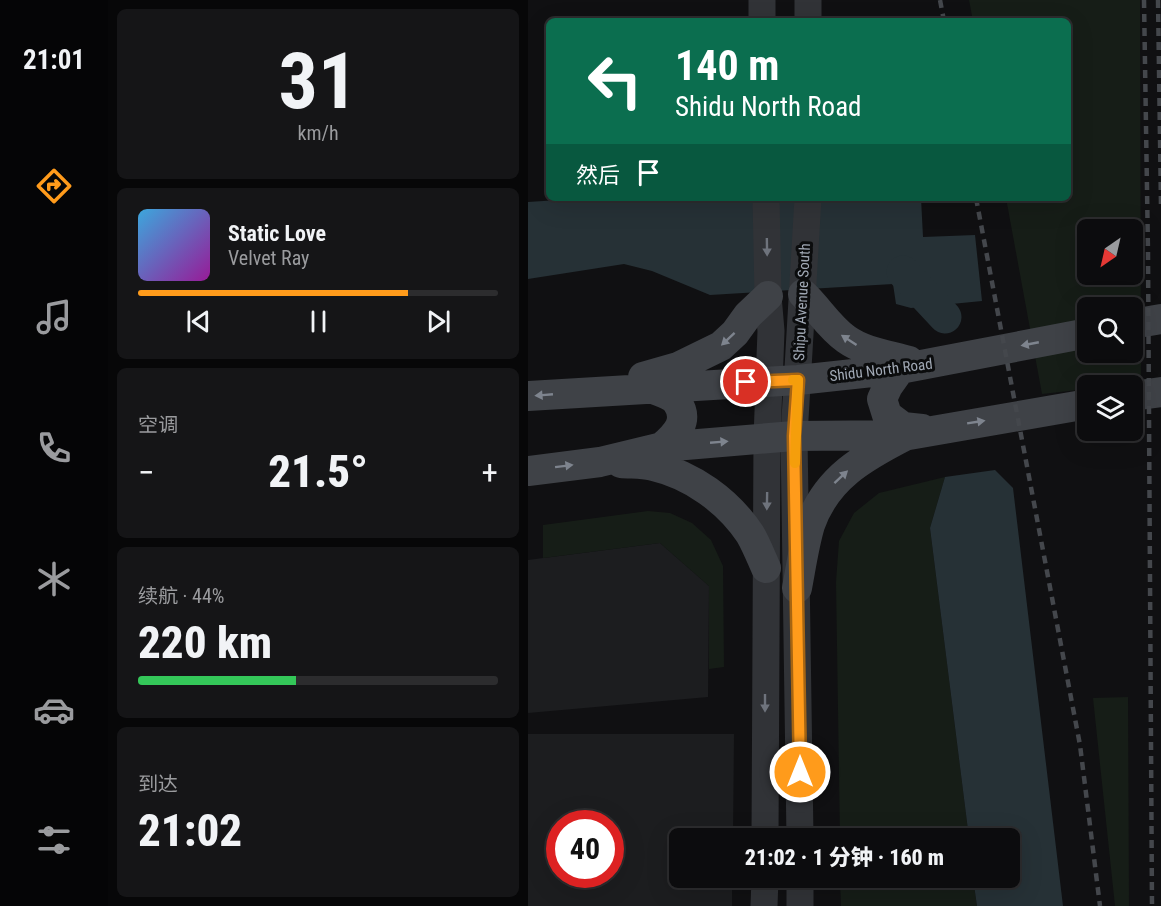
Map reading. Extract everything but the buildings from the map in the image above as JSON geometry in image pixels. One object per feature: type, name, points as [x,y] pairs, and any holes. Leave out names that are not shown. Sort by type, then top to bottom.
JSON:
[{"type":"main road","points":[[803,294],[846,339],[912,367]]},
{"type":"main road","points":[[586,391],[678,367],[721,346],[768,296]]},
{"type":"main road","points":[[1143,322],[1161,319]]},
{"type":"main road","name":"Shidu North Road","points":[[528,396],[784,380],[912,367],[1077,335]]},
{"type":"main road","points":[[912,367],[888,386],[882,399],[887,415],[903,426],[920,432]]},
{"type":"main road","points":[[651,388],[668,395],[677,402],[681,414],[681,426],[675,436],[662,447]]},
{"type":"main road","points":[[1143,394],[1161,392]]},
{"type":"main road","points":[[528,471],[600,462],[662,447],[781,437],[920,432],[1077,406]]},
{"type":"main road","points":[[797,588],[810,524],[824,497],[839,476],[880,449],[920,432]]},
{"type":"main road","points":[[600,462],[652,465],[692,481],[715,496],[734,514],[751,536],[766,568]]},
{"type":"street","points":[[762,0],[762,18]]},
{"type":"street","points":[[808,0],[808,18]]},
{"type":"street","name":"Shipu Avenue South","points":[[766,201],[771,331],[784,380]]},
{"type":"street","name":"Shipu Avenue South","points":[[765,828],[766,568],[781,437],[784,380],[803,294],[808,201]]},
{"type":"street","points":[[768,296],[778,305],[792,305],[803,294]]},
{"type":"street","name":"Shipu Avenue South","points":[[781,437],[797,588],[800,828]]},
{"type":"street","points":[[766,644],[770,629],[778,623],[785,623],[799,638]]},
{"type":"street","points":[[765,888],[765,906]]},
{"type":"street","points":[[800,888],[800,906]]},
{"type":"shaded area","points":[[969,0],[1140,0],[1141,219],[1077,219],[1077,285],[1141,285],[1141,297],[1077,297],[1077,363],[1141,363],[1141,375],[1077,375],[1077,390],[1042,394],[1007,201],[1071,201],[1071,18],[972,18]]},
{"type":"shaded area","points":[[921,201],[923,237],[975,235],[982,301],[911,308],[896,304],[893,284],[710,295],[652,271],[624,264],[528,279],[528,202]]},
{"type":"shaded area","points":[[995,470],[1013,488],[1063,906],[977,906],[974,888],[1020,888],[1020,828],[968,828],[930,528],[945,477]]},
{"type":"shaded area","points":[[945,477],[930,528],[968,828],[840,828],[836,582],[839,541],[854,513],[879,493]]},
{"type":"shaded area","points":[[648,511],[670,513],[692,523],[711,540],[723,566],[724,667],[709,669],[709,586],[660,543],[543,558],[543,525]]},
{"type":"shaded area","points":[[660,543],[709,586],[708,697],[528,713],[528,560]]},
{"type":"shaded area","points":[[1128,697],[1129,906],[1115,906],[1093,698]]},
{"type":"shaded area","points":[[528,734],[734,734],[733,828],[669,828],[669,888],[732,888],[732,906],[528,906]]},
{"type":"shaded area","points":[[840,888],[974,888],[977,906],[841,906]]},
{"type":"waterway","points":[[903,272],[945,317]]},
{"type":"railway","points":[[940,0],[943,18]]},
{"type":"railway","points":[[1144,0],[1152,906]]},
{"type":"railway","points":[[1158,0],[1161,206]]},
{"type":"railway","points":[[977,201],[1080,745],[1100,906]]},
{"type":"slow traffic","points":[[793,380],[798,380],[794,436],[795,463]]},
{"type":"route","points":[[746,382],[798,380],[794,436],[800,772]]}]
